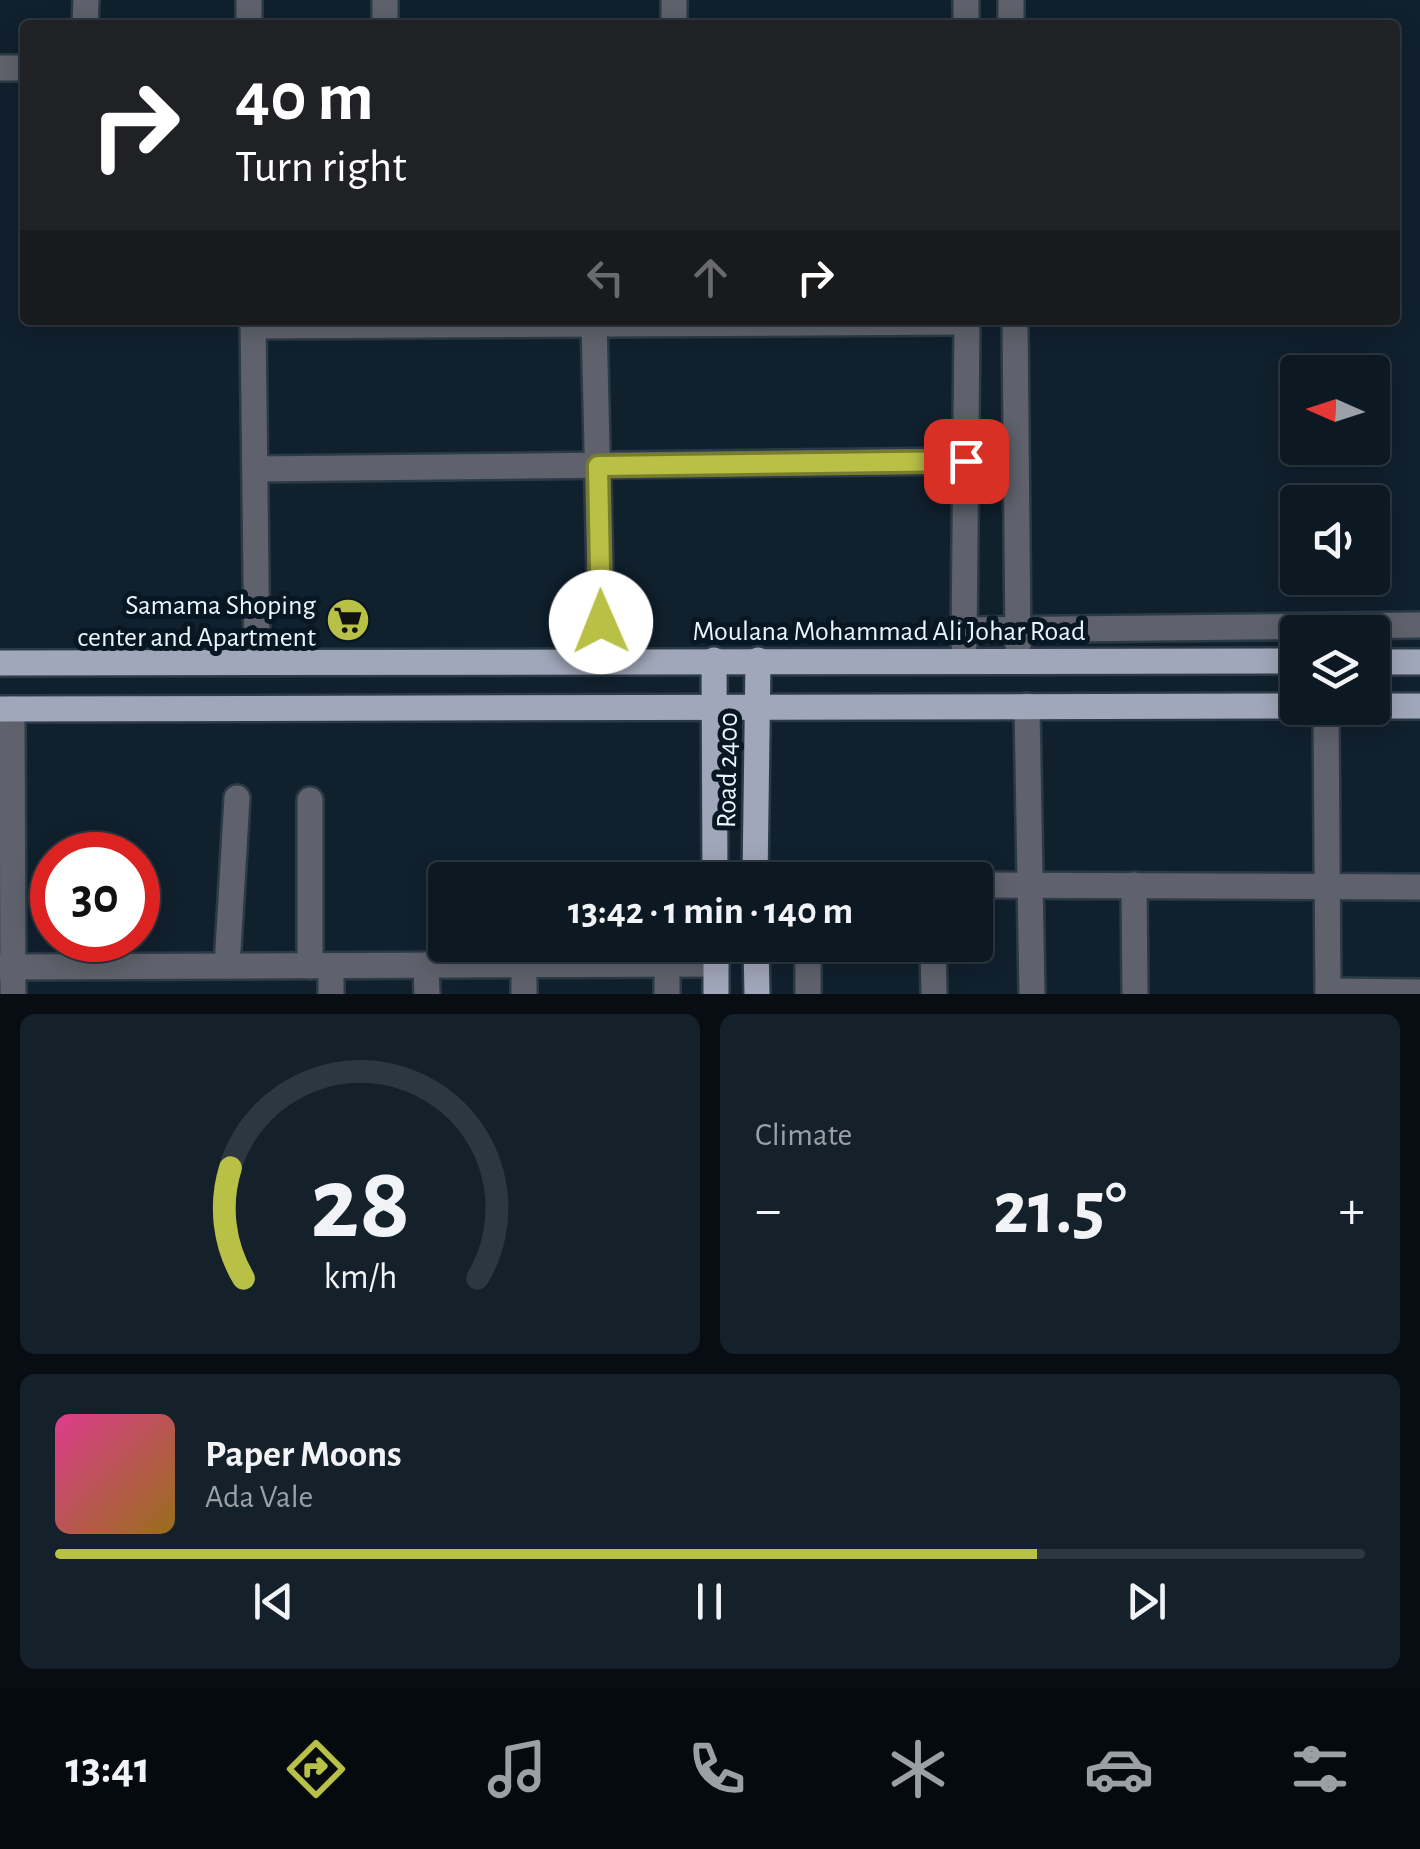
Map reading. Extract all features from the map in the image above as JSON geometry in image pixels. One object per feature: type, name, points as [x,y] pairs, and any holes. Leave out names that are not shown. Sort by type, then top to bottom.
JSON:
[{"type":"main road","name":"Road 2400","points":[[714,660],[715,862]]},
{"type":"main road","name":"Road 2400","points":[[755,862],[758,660]]},
{"type":"main road","name":"Moulana Mohammad Ali Johar Road","points":[[0,663],[1280,661]]},
{"type":"main road","points":[[1390,662],[1420,662]]},
{"type":"main road","points":[[6,709],[1280,706]]},
{"type":"main road","points":[[1390,706],[1420,706]]},
{"type":"main road","points":[[716,962],[716,994]]},
{"type":"main road","points":[[756,962],[757,994]]},
{"type":"street","points":[[253,325],[257,662]]},
{"type":"street","points":[[594,325],[602,661]]},
{"type":"street","points":[[964,660],[966,325]]},
{"type":"street","points":[[1014,325],[1018,660]]},
{"type":"street","points":[[255,470],[966,461]]},
{"type":"street","points":[[965,630],[1420,625]]},
{"type":"street","points":[[1027,706],[1032,994]]},
{"type":"street","points":[[6,709],[6,966],[13,994]]},
{"type":"street","points":[[1326,725],[1328,992],[1420,992]]},
{"type":"street","points":[[227,966],[238,798]]},
{"type":"street","points":[[310,800],[320,966],[331,994]]},
{"type":"street","points":[[993,885],[1420,887]]},
{"type":"street","points":[[1134,885],[1135,994]]},
{"type":"street","points":[[6,966],[678,962]]},
{"type":"street","points":[[808,962],[808,994]]},
{"type":"street","points":[[933,962],[934,994]]},
{"type":"street","points":[[667,964],[667,994]]},
{"type":"street","points":[[426,965],[427,994]]},
{"type":"street","points":[[524,965],[524,994]]},
{"type":"place","name":"Samama Shoping center and Apartment","points":[[348,620]]},
{"type":"route","points":[[601,622],[598,466],[966,461]]}]
